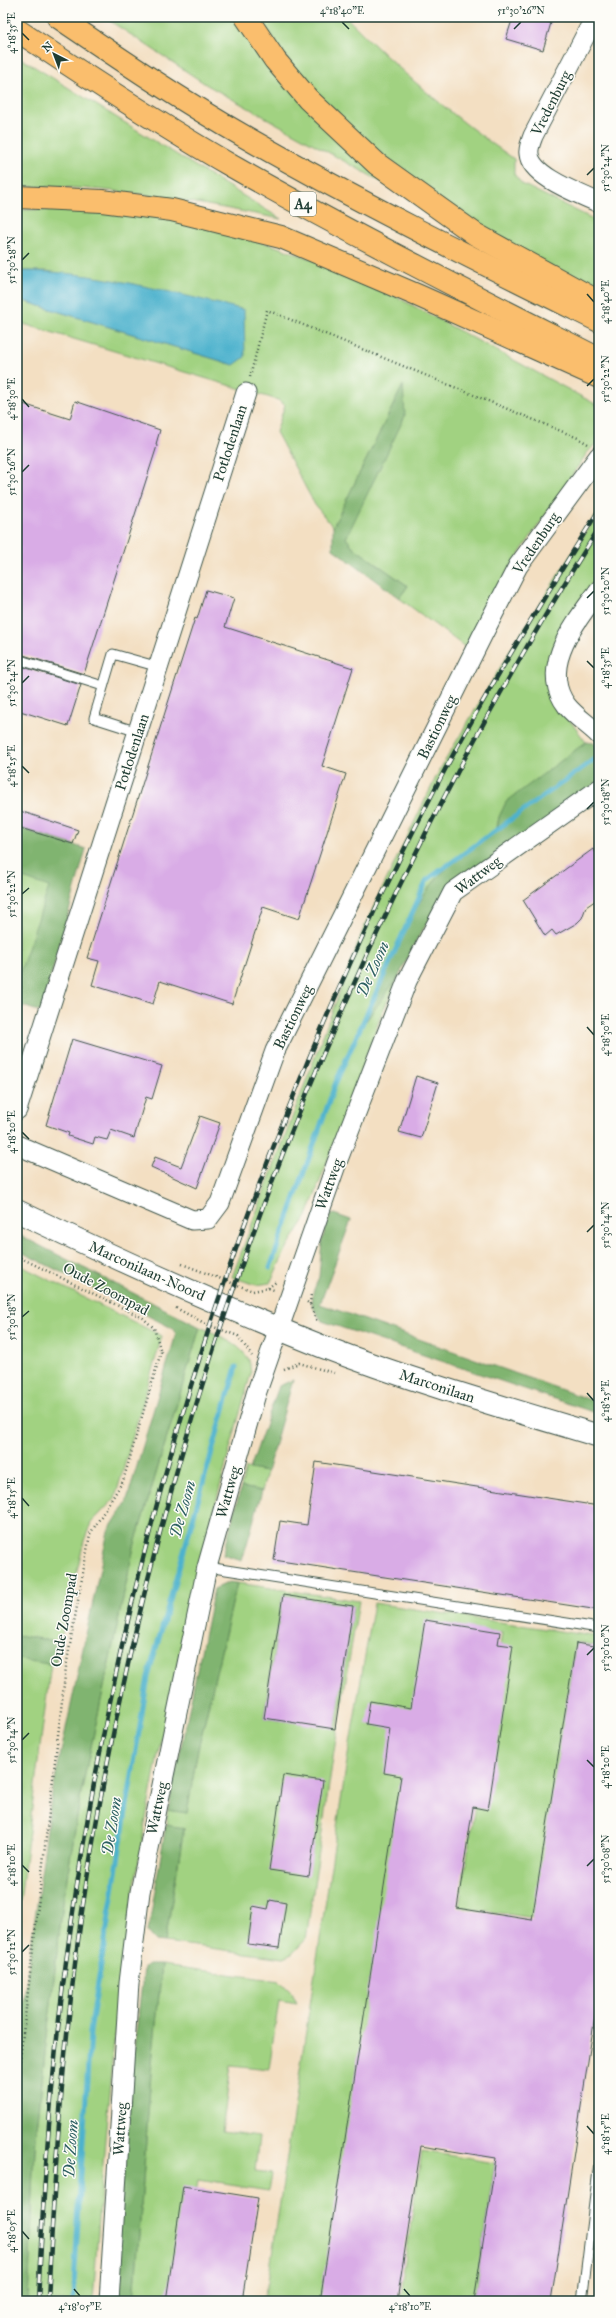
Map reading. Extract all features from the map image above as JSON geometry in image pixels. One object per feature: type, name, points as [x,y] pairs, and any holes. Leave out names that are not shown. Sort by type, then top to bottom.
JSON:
[{"type":"highway","name":"A4","points":[[58,17],[119,58],[246,138],[423,234],[599,321]]},
{"type":"highway","points":[[246,17],[275,60],[308,98],[377,164],[475,234],[599,302]]},
{"type":"highway","name":"A4","points":[[17,30],[108,91],[230,165],[408,261],[599,359]]},
{"type":"highway","points":[[17,197],[102,202],[172,210],[281,237],[419,296],[599,377]]},
{"type":"street","name":"Vredenburg","points":[[596,17],[533,136],[529,155],[531,163],[545,176],[599,203]]},
{"type":"street","name":"Potlodenlaan","points":[[17,1110],[246,393]]},
{"type":"street","name":"Vredenburg","points":[[482,636],[518,566],[596,452]]},
{"type":"street","points":[[598,735],[567,705],[558,686],[557,664],[562,645],[599,590]]},
{"type":"street","name":"Bastionweg","points":[[17,1145],[192,1220],[208,1219],[220,1202],[276,1051],[482,636]]},
{"type":"street","name":"Wattweg","points":[[109,2301],[129,1982],[139,1900],[207,1567],[256,1394],[337,1162],[407,981],[453,892],[599,789]]},
{"type":"street","name":"Marconilaan-Noord","points":[[17,1211],[122,1261],[279,1328]]},
{"type":"street","name":"Marconilaan","points":[[279,1328],[395,1373],[599,1436]]},
{"type":"lane","points":[[138,732],[94,718],[113,654],[159,667]]},
{"type":"lane","points":[[17,659],[103,686]]},
{"type":"lane","points":[[207,1567],[599,1628]]},
{"type":"lane","points":[[582,2301],[599,2162]]},
{"type":"path","points":[[246,393],[267,310],[578,438],[596,452]]},
{"type":"path","name":"Oude Zoompad","points":[[17,1256],[143,1318],[154,1328],[161,1352],[124,1481],[90,1534],[66,1667],[17,2085]]},
{"type":"green space","points":[[104,17],[236,17],[398,191],[207,85]]},
{"type":"green space","points":[[258,17],[346,17],[405,74],[426,92],[491,143],[514,159],[514,174],[522,184],[599,222],[599,295],[475,229],[342,122],[293,67]]},
{"type":"green space","points":[[17,56],[281,219],[216,206],[117,191],[84,188],[17,187]]},
{"type":"green space","points":[[78,209],[166,218],[269,244],[356,275],[599,406],[599,440],[587,453],[509,569],[465,647],[399,598],[408,586],[354,548],[346,538],[403,386],[333,527],[315,505],[276,432],[285,405],[278,400],[17,322],[17,299],[234,365],[243,310],[241,309],[47,271],[17,271],[17,210]]},
{"type":"green space","points":[[403,385],[405,416],[346,538],[354,548],[408,586],[399,598],[333,549],[333,527]]},
{"type":"green space","points":[[599,511],[599,572],[567,622],[558,705],[586,742],[555,766],[499,817],[497,828],[453,863],[367,1019],[399,976],[382,1013],[307,1216],[288,1246],[270,1283],[256,1285],[232,1277],[364,927],[394,864],[439,771],[511,649]]},
{"type":"green space","points":[[586,742],[594,743],[599,749],[599,781],[439,905],[417,939],[399,976],[366,1021],[400,938],[417,906],[434,882],[459,856],[497,828],[499,817],[506,802]]},
{"type":"green space","points":[[17,827],[86,849],[41,1012],[17,1004],[17,981],[49,887],[17,876]]},
{"type":"green space","points":[[17,873],[59,885],[22,1005],[17,1004]]},
{"type":"green space","points":[[331,1213],[351,1220],[320,1304],[599,1403],[599,1414],[322,1321],[312,1306],[313,1292],[319,1277],[322,1240]]},
{"type":"green space","points":[[17,1234],[200,1327],[134,1547],[81,1793],[63,1902],[35,2148],[28,2301],[17,2301],[17,2069],[21,2022],[51,1799],[108,1531],[126,1503],[176,1334],[172,1328],[17,1250]]},
{"type":"green space","points":[[17,1264],[162,1336],[115,1498],[91,1523],[84,1541],[60,1642],[52,1641],[17,1649]]},
{"type":"green space","points":[[200,1327],[226,1339],[238,1347],[248,1358],[251,1373],[214,1509],[181,1646],[152,1784],[140,1854],[122,1971],[112,2065],[103,2159],[93,2301],[28,2301],[35,2148],[63,1902],[81,1793],[134,1547]]},
{"type":"green space","points":[[293,1380],[267,1472],[250,1469],[279,1386]]},
{"type":"green space","points":[[246,1468],[267,1472],[262,1491],[241,1487]]},
{"type":"green space","points":[[241,1487],[262,1491],[242,1561],[223,1555]]},
{"type":"green space","points":[[230,1582],[237,1583],[197,1754],[187,1813],[168,1810],[214,1589]]},
{"type":"green space","points":[[237,1583],[359,1601],[334,1751],[306,1939],[292,1954],[283,1958],[165,1942],[184,1828],[166,1825],[168,1810],[187,1813],[197,1754]],"holes":[[[283,1595],[353,1606],[335,1728],[264,1718]]]},
{"type":"green space","points":[[374,1603],[599,1637],[599,1646],[576,1642],[534,1918],[459,1907],[502,1633],[426,1621],[322,2301],[265,2301],[347,1761]]},
{"type":"green space","points":[[17,1635],[60,1642],[55,1665],[17,1659]]},
{"type":"green space","points":[[17,1657],[51,1663],[17,1923]]},
{"type":"green space","points":[[166,1825],[184,1828],[165,1942],[156,1941],[148,1932]]},
{"type":"green space","points":[[148,1965],[162,1965],[151,2073],[134,2301],[113,2301],[127,2105],[144,1968]]},
{"type":"green space","points":[[162,1965],[280,1981],[292,1993],[297,2003],[279,2000],[269,2069],[231,2065],[222,2131],[259,2136],[255,2171],[272,2173],[269,2191],[198,2180],[180,2301],[134,2301],[151,2073]]},
{"type":"green space","points":[[422,2151],[495,2163],[474,2301],[399,2301]]},
{"type":"water","points":[[17,271],[74,274],[102,278],[158,289],[244,310],[245,357],[234,365],[17,299]]},
{"type":"building","points":[[513,17],[531,17],[551,23],[543,50],[506,39]]},
{"type":"building","points":[[75,401],[160,430],[156,444],[157,446],[84,674],[17,653],[17,402],[70,419]]},
{"type":"building","points":[[206,590],[234,598],[225,627],[353,668],[322,766],[346,774],[299,919],[263,907],[232,1004],[160,981],[153,1004],[92,985],[99,961],[87,958],[195,618],[197,619]]},
{"type":"building","points":[[17,665],[81,685],[68,726],[17,710]]},
{"type":"building","points":[[17,810],[78,830],[73,844],[17,827]]},
{"type":"building","points":[[593,849],[599,857],[599,898],[586,907],[582,918],[577,923],[556,935],[552,930],[545,936],[523,900]]},
{"type":"building","points":[[72,1039],[162,1066],[152,1099],[146,1097],[134,1138],[111,1130],[107,1140],[95,1137],[93,1144],[68,1136],[69,1133],[46,1125]]},
{"type":"building","points":[[416,1076],[438,1083],[421,1138],[399,1132]]},
{"type":"building","points":[[200,1116],[220,1123],[197,1188],[151,1167],[155,1157],[181,1167]]},
{"type":"building","points":[[316,1462],[599,1506],[599,1610],[274,1560],[280,1521],[307,1525]]},
{"type":"building","points":[[283,1595],[353,1606],[335,1729],[264,1718]]},
{"type":"building","points":[[425,1620],[500,1632],[498,1644],[513,1646],[488,1810],[473,1807],[457,1908],[532,1920],[576,1643],[599,1647],[599,1990],[551,2301],[474,2301],[496,2158],[421,2146],[397,2301],[320,2301],[401,1776],[384,1773],[390,1728],[366,1724],[370,1701],[411,1708]]},
{"type":"building","points":[[283,1775],[323,1781],[309,1876],[269,1870]]},
{"type":"building","points":[[270,1900],[286,1903],[279,1948],[248,1944],[253,1906],[268,1909]]},
{"type":"building","points":[[183,2186],[258,2198],[242,2301],[166,2301]]},
{"type":"waterway","name":"De Zoom","points":[[270,1268],[336,1082],[427,880],[599,756]]},
{"type":"waterway","name":"De Zoom","points":[[73,2301],[90,2032],[148,1677],[236,1367]]},
{"type":"railway","points":[[38,2301],[53,2075],[69,1940],[93,1789],[123,1640],[160,1491],[204,1345],[253,1200],[309,1058],[371,918],[439,781],[477,712],[537,610],[599,510]]},
{"type":"railway","points":[[48,2301],[62,2089],[79,1931],[87,1878],[120,1699],[163,1522],[214,1348],[274,1177],[343,1009],[420,845],[505,685],[599,528]]}]
